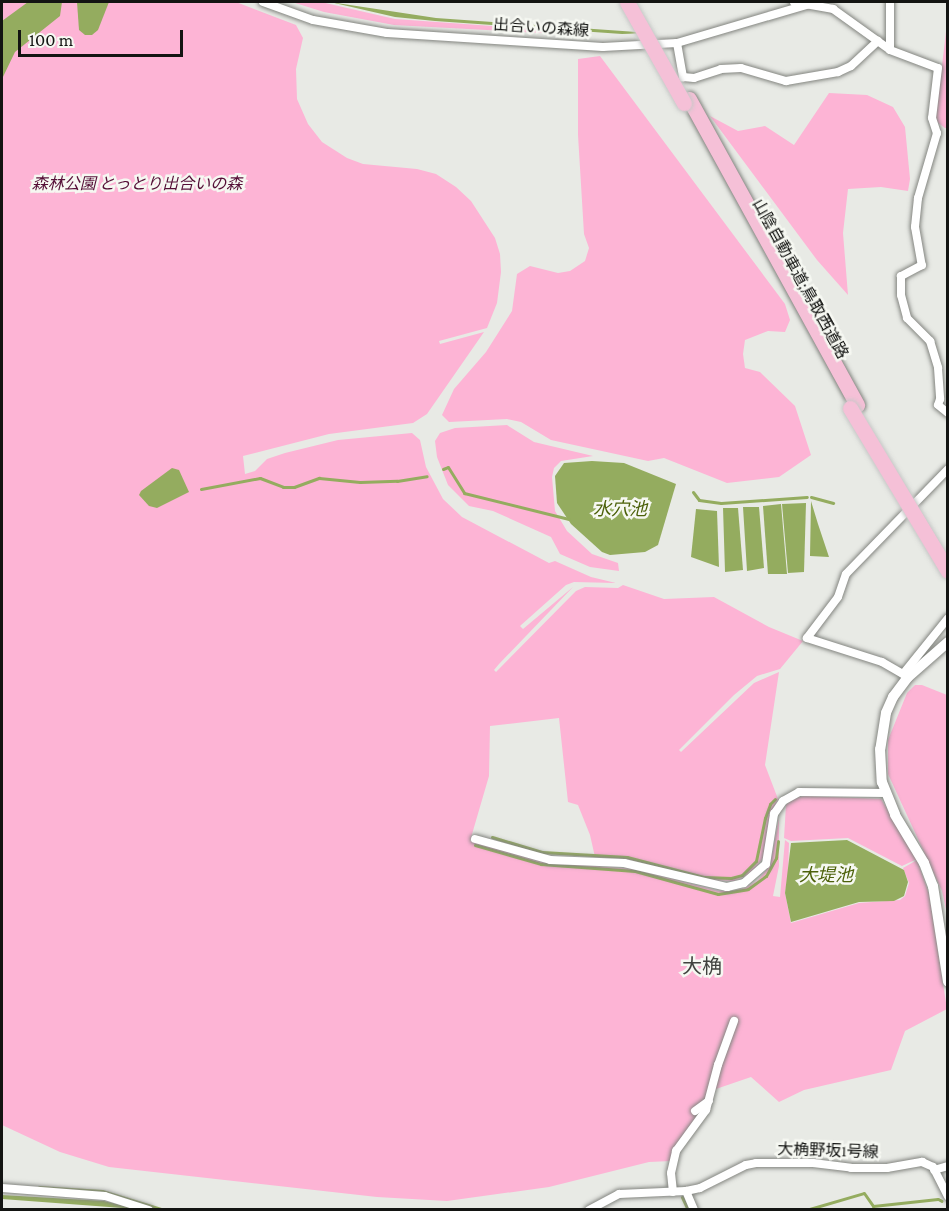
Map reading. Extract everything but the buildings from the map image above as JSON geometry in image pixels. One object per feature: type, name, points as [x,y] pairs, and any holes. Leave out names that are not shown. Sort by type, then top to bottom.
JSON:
[{"type":"highway","name":"山陰自動車道;鳥取西道路","points":[[627,2],[686,101]]},
{"type":"highway","name":"山陰自動車道;鳥取西道路","points":[[633,2],[853,406],[948,571]]},
{"type":"highway","name":"山陰自動車道;鳥取西道路","points":[[853,406],[948,559]]},
{"type":"street","name":"出合いの森線","points":[[263,2],[313,20],[387,33],[603,47],[677,43],[811,3]]},
{"type":"street","points":[[794,2],[811,3],[833,9],[890,50],[938,68],[932,118],[937,133],[918,198],[915,227],[922,265],[901,276],[904,313],[930,341],[938,368],[940,399],[938,405],[948,413]]},
{"type":"street","points":[[890,2],[890,50]]},
{"type":"street","points":[[677,43],[683,77],[694,78],[721,69],[741,68],[786,81],[814,77],[851,66],[878,41]]},
{"type":"street","points":[[937,133],[948,132]]},
{"type":"street","points":[[905,675],[882,662],[807,638],[838,597],[846,574],[948,469]]},
{"type":"street","points":[[948,618],[905,675],[893,698],[882,731],[880,770],[886,793],[933,886],[948,982]]},
{"type":"street","points":[[905,675],[948,642]]},
{"type":"street","points":[[475,839],[550,860],[624,863],[727,887],[744,883],[766,864],[774,814],[783,801],[799,792],[886,793]]},
{"type":"street","points":[[674,1192],[671,1173],[676,1151],[698,1124],[709,1101],[718,1065],[734,1021]]},
{"type":"street","points":[[694,1111],[709,1101]]},
{"type":"street","name":"大桷野坂1号線","points":[[589,1209],[619,1194],[674,1192],[700,1188],[746,1165],[756,1163],[813,1163],[851,1168],[886,1168],[922,1162],[934,1170]]},
{"type":"street","points":[[948,1166],[934,1170],[948,1196]]},
{"type":"street","points":[[2,1188],[105,1196],[149,1209]]},
{"type":"street","points":[[686,1191],[694,1209]]},
{"type":"green space","name":"森林公園 とっとり出合いの森","points":[[2,2],[236,2],[296,25],[303,38],[296,69],[297,99],[308,124],[322,142],[347,158],[363,164],[417,169],[436,174],[456,187],[471,201],[495,238],[500,254],[501,272],[497,303],[487,328],[439,341],[440,344],[484,332],[427,414],[413,423],[329,434],[243,456],[245,474],[255,471],[267,459],[285,453],[338,440],[412,433],[420,440],[426,467],[443,499],[462,517],[549,563],[555,561],[591,577],[616,583],[574,582],[566,585],[520,626],[523,629],[573,587],[499,664],[494,670],[496,672],[576,591],[585,587],[618,588],[623,585],[664,599],[714,597],[769,627],[803,641],[780,669],[757,676],[734,695],[679,750],[681,752],[754,683],[779,672],[765,765],[778,799],[769,819],[763,858],[750,874],[734,881],[709,880],[622,858],[595,857],[590,835],[578,805],[568,802],[559,718],[490,726],[489,776],[470,841],[541,862],[633,869],[718,891],[732,891],[745,888],[757,881],[770,866],[779,818],[779,866],[773,896],[780,897],[785,840],[789,843],[785,893],[791,923],[859,903],[900,900],[905,896],[909,883],[903,868],[917,860],[929,894],[947,1009],[905,1031],[891,1070],[804,1090],[779,1102],[751,1077],[713,1090],[671,1161],[649,1162],[549,1187],[447,1201],[377,1197],[109,1167],[60,1152],[2,1125]]},
{"type":"green space","points":[[292,2],[321,2],[395,19],[578,32],[578,35],[394,25],[324,12]]},
{"type":"green space","points":[[947,23],[947,128],[945,128],[937,122],[936,117]]},
{"type":"green space","points":[[600,56],[785,304],[790,320],[785,332],[768,331],[745,340],[743,354],[745,368],[760,372],[795,406],[811,455],[779,477],[727,483],[664,458],[648,461],[551,440],[521,422],[507,419],[449,422],[442,415],[454,389],[486,352],[512,311],[517,274],[530,266],[558,273],[570,271],[585,261],[589,248],[584,234],[578,135],[578,59]]},
{"type":"green space","points":[[829,93],[867,95],[893,107],[905,127],[910,179],[908,191],[881,187],[848,189],[843,233],[848,295],[817,260],[710,116],[738,131],[765,126],[794,145]]},
{"type":"green space","points":[[507,425],[534,442],[593,456],[561,461],[554,468],[552,477],[555,511],[567,531],[592,554],[618,563],[619,571],[590,567],[560,554],[551,537],[493,511],[469,506],[448,485],[437,457],[435,441],[440,433],[455,428]]},
{"type":"green space","points":[[915,685],[922,685],[947,695],[947,914],[942,891],[888,774],[888,740],[907,693]]},
{"type":"green space","points":[[806,796],[881,799],[917,859],[902,866],[848,838],[791,841],[784,838],[786,805],[794,798]]},
{"type":"water","points":[[28,2],[62,2],[60,16],[15,52],[2,79],[2,21]]},
{"type":"water","points":[[77,2],[109,2],[98,30],[92,35],[85,35],[79,30]]},
{"type":"water","points":[[330,2],[436,18],[651,33],[622,34],[435,21],[395,17]]},
{"type":"water","name":"水穴池","points":[[592,461],[624,463],[676,484],[658,545],[645,552],[610,555],[602,552],[571,524],[557,503],[555,476],[564,463]]},
{"type":"water","points":[[172,468],[179,470],[189,492],[157,508],[149,506],[139,495],[141,491]]},
{"type":"water","points":[[811,501],[818,524],[829,557],[810,556]]},
{"type":"water","points":[[806,503],[804,572],[788,573],[782,504]]},
{"type":"water","points":[[781,504],[787,574],[768,574],[763,506]]},
{"type":"water","points":[[743,507],[759,507],[764,568],[747,571]]},
{"type":"water","points":[[723,508],[738,508],[743,570],[725,572]]},
{"type":"water","points":[[696,509],[717,511],[719,567],[691,557]]},
{"type":"water","name":"大堤池","points":[[847,840],[904,870],[908,882],[904,896],[894,901],[859,902],[791,922],[785,893],[791,843]]},
{"type":"water","points":[[2,1195],[104,1201],[136,1209],[2,1199]]},
{"type":"waterway","points":[[443,469],[448,467],[464,493],[569,519]]},
{"type":"waterway","points":[[201,489],[260,478],[283,487],[294,487],[319,478],[360,482],[397,481],[427,476]]},
{"type":"waterway","points":[[693,492],[699,500],[721,503],[807,497]]},
{"type":"waterway","points":[[811,497],[833,503]]},
{"type":"waterway","points":[[492,837],[542,852],[627,857],[704,877],[731,878],[742,875],[756,861],[765,818],[770,804],[775,799]]},
{"type":"waterway","points":[[475,845],[541,864],[635,871],[718,894],[748,889],[766,876],[776,858],[778,841]]},
{"type":"waterway","points":[[39,1187],[102,1191],[164,1210]]},
{"type":"waterway","points":[[806,1210],[864,1193],[873,1206],[938,1199],[942,1201]]},
{"type":"waterway","points":[[682,1197],[688,1210]]},
{"type":"district","name":"大桷","points":[[702,966]]}]
